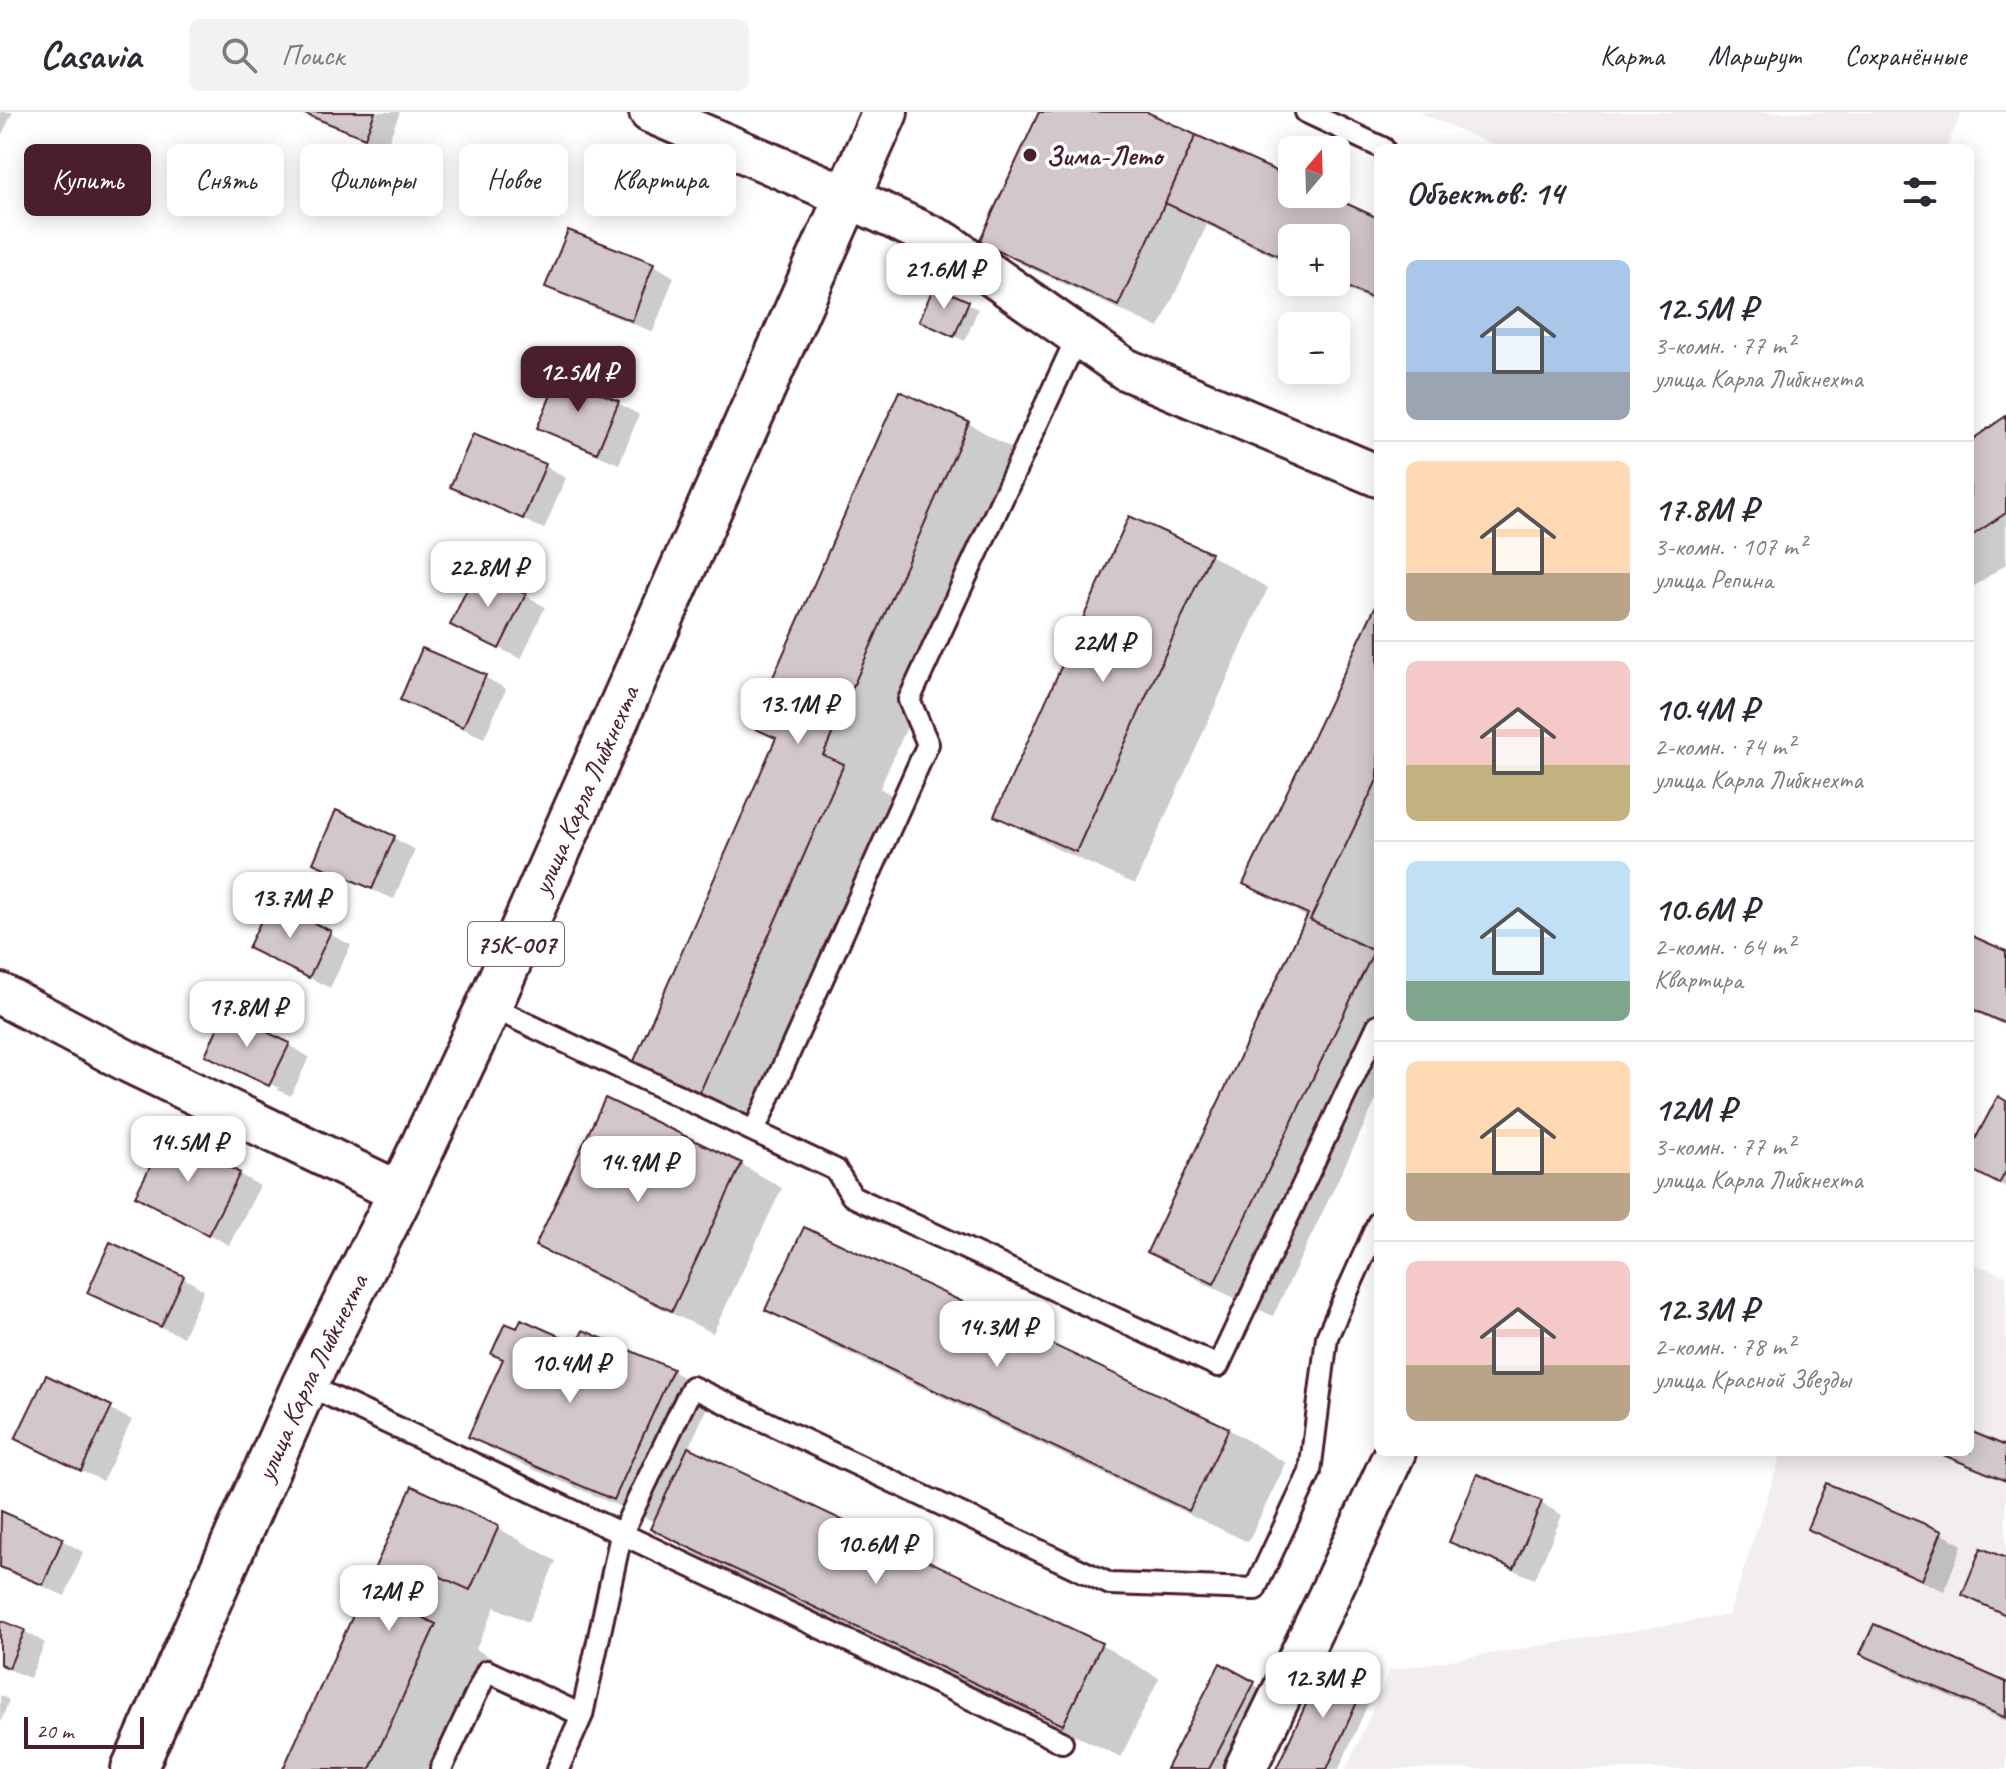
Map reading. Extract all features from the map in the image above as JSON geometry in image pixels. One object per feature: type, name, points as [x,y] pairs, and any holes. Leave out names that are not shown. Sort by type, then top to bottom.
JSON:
[{"type":"main road","name":"улица Карла Либкнехта","points":[[134,1769],[305,1384],[401,1205],[885,112]]},
{"type":"street","points":[[650,112],[846,196],[946,243],[1125,369],[1374,474]]},
{"type":"street","points":[[0,994],[401,1205]]},
{"type":"street","points":[[1245,1769],[1393,1456]]},
{"type":"lane","points":[[1306,112],[1374,144]]},
{"type":"lane","points":[[754,1131],[928,744],[909,700],[1078,335]]},
{"type":"lane","points":[[489,1006],[836,1170],[852,1196],[1218,1366],[1374,1034]]},
{"type":"lane","points":[[558,1769],[582,1715],[621,1535],[692,1387],[1110,1584],[1255,1589],[1310,1472],[1327,1337],[1374,1232]]},
{"type":"lane","points":[[305,1384],[1062,1742]]},
{"type":"lane","points":[[441,1769],[487,1671],[582,1715]]},
{"type":"shaded area","points":[[1418,112],[1962,112],[1948,144],[1491,144]]},
{"type":"shaded area","points":[[1974,1264],[2006,1276],[2006,1769],[1346,1769],[1390,1670],[1729,1615],[1781,1456],[1974,1456]]},
{"type":"building","points":[[300,112],[375,112],[365,138]]},
{"type":"building","points":[[1039,112],[1147,112],[1196,135],[1118,306],[979,242]]},
{"type":"building","points":[[1196,135],[1278,172],[1278,208],[1350,208],[1350,205],[1374,216],[1374,299],[1350,288],[1350,224],[1278,224],[1278,255],[1165,203]]},
{"type":"building","points":[[568,230],[654,263],[632,321],[545,287]]},
{"type":"building","points":[[934,286],[969,301],[954,337],[919,321]]},
{"type":"building","points":[[559,376],[619,401],[597,453],[537,428]]},
{"type":"building","points":[[899,391],[969,422],[823,755],[844,764],[693,1108],[626,1079],[776,738],[751,727]]},
{"type":"building","points":[[2006,416],[2006,513],[1974,534],[1974,438]]},
{"type":"building","points":[[473,434],[546,464],[523,519],[450,487]]},
{"type":"building","points":[[1129,516],[1211,553],[1076,852],[994,816]]},
{"type":"building","points":[[476,570],[526,594],[499,649],[450,625]]},
{"type":"building","points":[[1374,609],[1374,786],[1310,920],[1374,951],[1214,1284],[1147,1252],[1308,914],[1243,884]]},
{"type":"building","points":[[422,648],[486,675],[463,727],[400,700]]},
{"type":"building","points":[[336,810],[395,836],[372,889],[313,863]]},
{"type":"building","points":[[270,902],[331,931],[309,978],[248,948]]},
{"type":"building","points":[[1974,937],[2006,951],[2006,1024],[1974,1010]]},
{"type":"building","points":[[225,1012],[290,1043],[269,1086],[205,1055]]},
{"type":"building","points":[[1998,1096],[2006,1101],[2006,1171],[1999,1184],[1974,1171],[1974,1141]]},
{"type":"building","points":[[605,1098],[742,1163],[672,1311],[535,1246]]},
{"type":"building","points":[[167,1134],[240,1173],[208,1235],[135,1196]]},
{"type":"building","points":[[804,1227],[1229,1428],[1189,1511],[765,1310]]},
{"type":"building","points":[[110,1242],[184,1276],[161,1327],[87,1293]]},
{"type":"building","points":[[521,1319],[577,1344],[583,1330],[673,1369],[614,1500],[468,1437],[503,1359],[491,1354],[505,1323],[517,1328]]},
{"type":"building","points":[[46,1375],[112,1406],[81,1471],[15,1439]]},
{"type":"building","points":[[1974,1433],[2006,1446],[2006,1481],[1946,1456],[1974,1456]]},
{"type":"building","points":[[688,1447],[1102,1643],[1063,1725],[650,1529]]},
{"type":"building","points":[[1477,1474],[1542,1501],[1514,1569],[1449,1542]]},
{"type":"building","points":[[1826,1483],[1942,1531],[1922,1580],[1807,1529]]},
{"type":"building","points":[[412,1486],[499,1526],[470,1590],[437,1575],[419,1616],[436,1624],[370,1769],[283,1769]]},
{"type":"building","points":[[1,1511],[63,1538],[43,1585],[0,1567]]},
{"type":"building","points":[[1981,1548],[2006,1558],[2006,1615],[1962,1595]]},
{"type":"building","points":[[0,1620],[25,1630],[9,1668],[0,1664]]},
{"type":"building","points":[[1874,1624],[2006,1682],[2006,1718],[1860,1654]]},
{"type":"building","points":[[1326,1661],[1367,1680],[1327,1769],[1276,1769]]},
{"type":"building","points":[[1220,1663],[1255,1682],[1209,1769],[1166,1769]]},
{"type":"place","name":"Зима-Лето","points":[[1030,155]]}]
